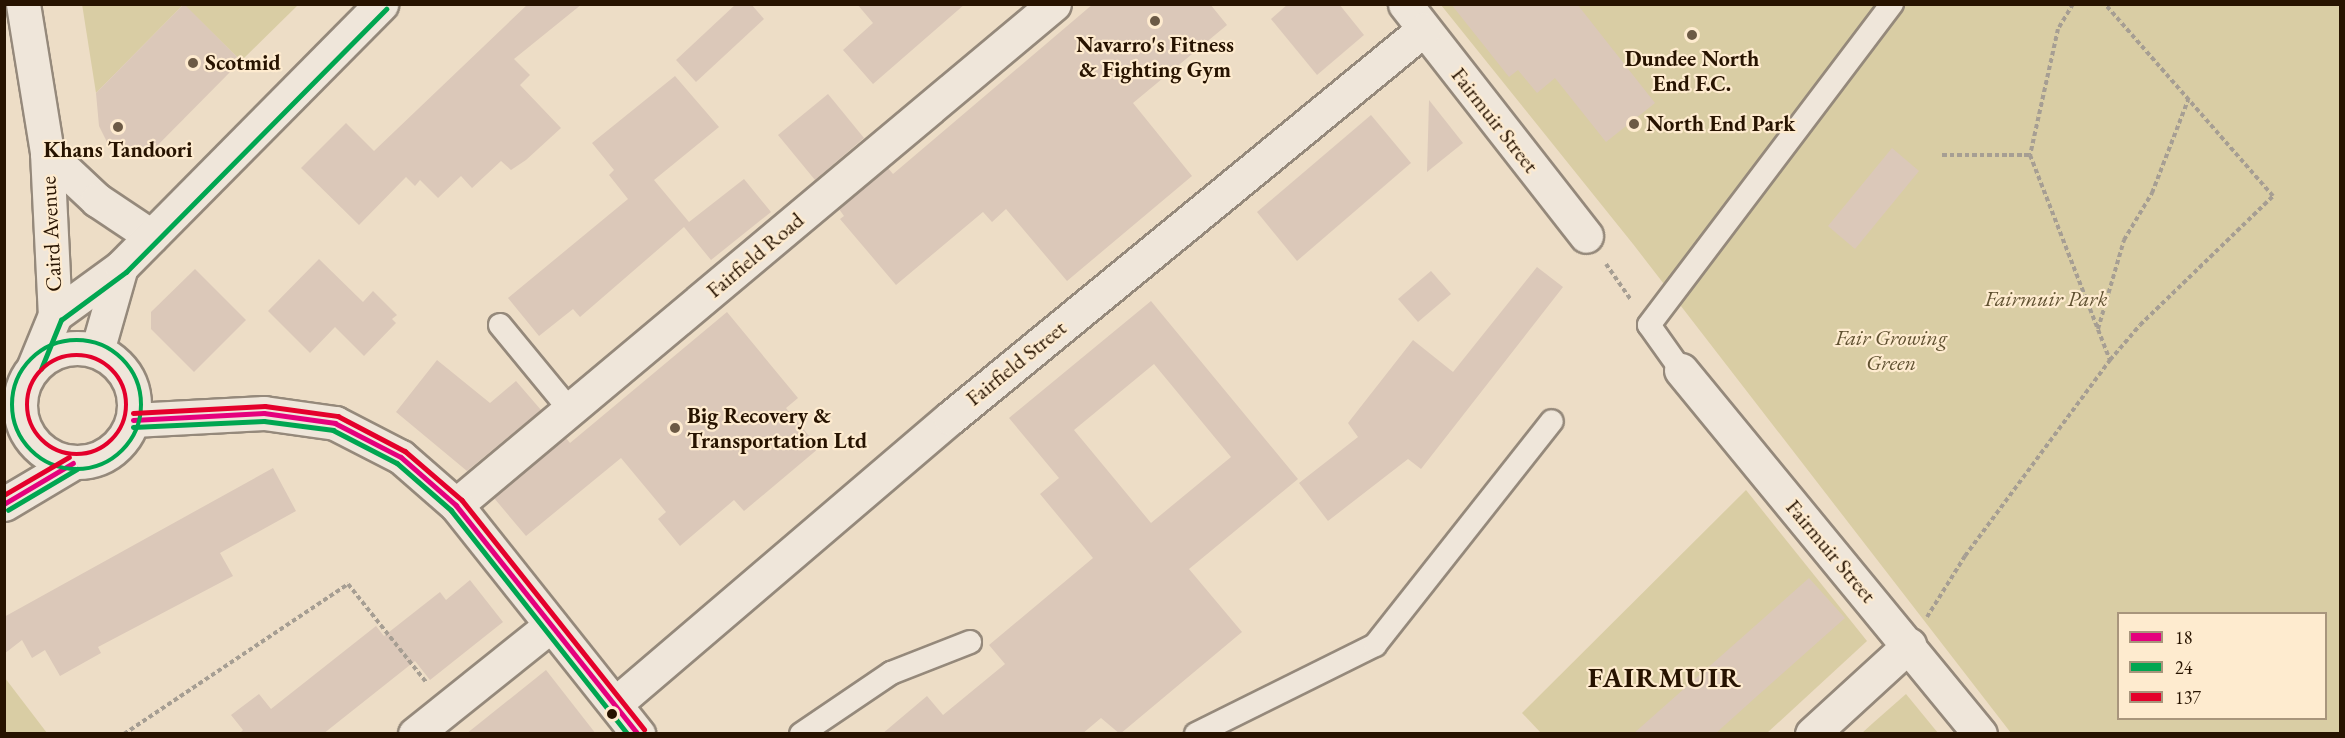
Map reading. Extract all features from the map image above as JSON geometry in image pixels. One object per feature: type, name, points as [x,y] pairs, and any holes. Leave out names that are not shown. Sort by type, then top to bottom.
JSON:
[{"type":"street","name":"Caird Avenue","points":[[22,4],[48,153],[55,315]]},
{"type":"street","points":[[74,463],[42,451],[30,438],[19,406],[20,390],[55,315],[121,267],[381,4]]},
{"type":"street","name":"Fairfield Road","points":[[456,505],[1054,4]]},
{"type":"street","name":"Fairmuir Street","points":[[1414,17],[1586,236]]},
{"type":"street","name":"Fairfield Street","points":[[615,704],[1414,17]]},
{"type":"street","name":"Caird Avenue","points":[[48,153],[97,200],[151,236]]},
{"type":"street","points":[[97,351],[121,267]]},
{"type":"street","points":[[4,504],[74,463],[93,461],[111,452],[133,420],[134,392],[129,378],[97,351],[63,349],[20,390]]},
{"type":"street","name":"Fairmuir Street","points":[[1681,370],[1980,734]]},
{"type":"street","points":[[133,420],[264,413],[335,423],[401,457],[456,505],[638,734]]},
{"type":"street","points":[[415,734],[551,625]]},
{"type":"street","points":[[1812,734],[1909,645]]},
{"type":"lane","points":[[1681,370],[1649,325],[1892,4]]},
{"type":"lane","points":[[500,325],[570,410]]},
{"type":"lane","points":[[1196,734],[1375,645],[1552,421]]},
{"type":"lane","points":[[801,734],[891,673],[970,642]]},
{"type":"path","points":[[2073,4],[2058,29],[2030,155],[2110,360]]},
{"type":"path","points":[[1909,645],[1965,556],[2110,360],[2140,325],[2273,196],[2105,4]]},
{"type":"path","points":[[2098,330],[2124,240],[2152,193],[2188,100]]},
{"type":"path","points":[[1942,155],[2030,155]]},
{"type":"path","points":[[1586,236],[1649,325]]},
{"type":"path","points":[[124,734],[348,584],[447,708]]},
{"type":"green space","points":[[82,4],[183,4],[183,5],[96,93]]},
{"type":"green space","points":[[184,5],[298,5],[241,61]]},
{"type":"green space","name":"Fairmuir Park","points":[[1441,5],[2340,5],[2340,733],[2011,733],[1633,244]]},
{"type":"green space","points":[[1746,490],[1867,641],[1767,733],[1541,733],[1522,713]]},
{"type":"green space","points":[[5,678],[47,733],[5,733]]},
{"type":"green space","points":[[1906,694],[1938,733],[1862,733],[1873,723]]},
{"type":"building","points":[[184,4],[241,61],[145,158],[121,153],[107,142],[99,126],[96,93]]},
{"type":"building","points":[[528,4],[582,4],[514,59],[530,75],[520,85],[561,128],[526,160],[511,170],[501,161],[472,188],[461,176],[438,198],[420,180],[415,186],[406,177],[359,225],[301,168],[346,123],[374,151]]},
{"type":"building","points":[[736,4],[751,4],[764,19],[696,82],[676,60]]},
{"type":"building","points":[[857,4],[965,4],[873,84],[843,50],[873,23]]},
{"type":"building","points":[[1093,4],[1210,4],[1227,25],[1133,103],[1192,176],[1067,281],[1006,209],[992,222],[983,212],[896,285],[840,219],[844,216],[839,209],[888,168],[893,174]]},
{"type":"building","points":[[1288,4],[1339,4],[1364,35],[1317,75],[1271,19]]},
{"type":"building","points":[[1451,4],[1577,4],[1655,103],[1606,142],[1555,78],[1537,93],[1518,70],[1509,77]]},
{"type":"building","points":[[675,76],[719,127],[654,180],[689,222],[744,179],[771,212],[711,260],[684,227],[580,317],[573,309],[539,336],[508,298],[628,199],[609,175],[614,170],[592,143]]},
{"type":"building","points":[[828,94],[864,138],[815,180],[778,135]]},
{"type":"building","points":[[1429,100],[1463,143],[1427,172]]},
{"type":"building","points":[[1371,115],[1411,163],[1297,261],[1257,212]]},
{"type":"building","points":[[1892,148],[1919,171],[1855,249],[1828,226]]},
{"type":"building","points":[[319,259],[363,302],[373,291],[397,315],[392,319],[396,323],[364,356],[335,327],[310,353],[268,311]]},
{"type":"building","points":[[1537,267],[1563,287],[1421,469],[1408,459],[1328,521],[1299,483],[1358,437],[1348,423],[1413,340],[1453,372]]},
{"type":"building","points":[[195,269],[246,320],[194,372],[151,329],[151,312]]},
{"type":"building","points":[[1431,271],[1451,294],[1418,322],[1398,299]]},
{"type":"building","points":[[1151,301],[1298,479],[1189,569],[1242,632],[1120,734],[1101,718],[1082,734],[882,734],[927,696],[943,715],[1005,664],[989,645],[1093,558],[1040,494],[1059,478],[1009,418]],"holes":[[[1154,364],[1231,457],[1151,523],[1074,430]]]},
{"type":"building","name":"Big Recovery & Transportation Ltd","points":[[727,312],[798,398],[786,408],[819,448],[744,511],[734,500],[680,546],[658,519],[666,512],[621,458],[526,536],[494,498],[566,438],[570,443]]},
{"type":"building","points":[[437,360],[490,403],[516,381],[541,410],[467,471],[396,412]]},
{"type":"building","points":[[273,468],[296,511],[220,553],[233,576],[98,647],[101,653],[60,676],[45,650],[32,658],[22,640],[4,654],[4,617]]},
{"type":"building","points":[[1809,578],[1845,618],[1715,734],[1633,734]]},
{"type":"building","points":[[470,580],[503,622],[430,680],[415,661],[323,734],[239,734],[243,730],[231,715],[259,694],[271,709],[376,626],[384,636],[440,592],[446,600]]},
{"type":"building","points":[[546,670],[596,734],[466,734]]},
{"type":"transit line","name":"24","points":[[41,369],[61,320],[126,272],[386,9]]},
{"type":"transit line","name":"24","points":[[77,340],[102,345],[123,359],[137,380],[142,405],[137,430],[123,451],[102,465],[77,470],[52,465],[31,451],[17,430],[12,405],[17,380],[31,359],[52,345],[77,340]]},
{"type":"transit line","name":"137","points":[[77,355],[105,363],[119,377],[127,405],[119,433],[105,447],[77,455],[49,447],[35,433],[27,405],[35,377],[49,363],[77,355]]},
{"type":"transit line","name":"137","points":[[133,413],[265,406],[338,416],[405,451],[462,500],[644,729]]},
{"type":"transit line","name":"18","points":[[133,420],[264,413],[335,423],[401,457],[456,505],[638,734]]},
{"type":"transit line","name":"24","points":[[133,427],[264,421],[333,430],[397,463],[451,510],[628,734]]},
{"type":"transit line","name":"137","points":[[4,495],[69,457]]},
{"type":"transit line","name":"18","points":[[4,504],[73,463]]},
{"type":"transit line","name":"24","points":[[8,510],[77,469]]},
{"type":"place","name":"Navarro's Fitness & Fighting Gym","points":[[1155,21]]},
{"type":"place","name":"Dundee North End F.C.","points":[[1692,35]]},
{"type":"place","name":"Scotmid","points":[[193,63]]},
{"type":"place","name":"North End Park","points":[[1634,124]]},
{"type":"place","name":"Khans Tandoori","points":[[118,127]]},
{"type":"place","name":"Big Recovery & Transportation Ltd","points":[[675,428]]},
{"type":"district","name":"FAIRMUIR","points":[[1665,677]]},
{"type":"park label","name":"Fair Growing Green","points":[[1891,350]]}]
